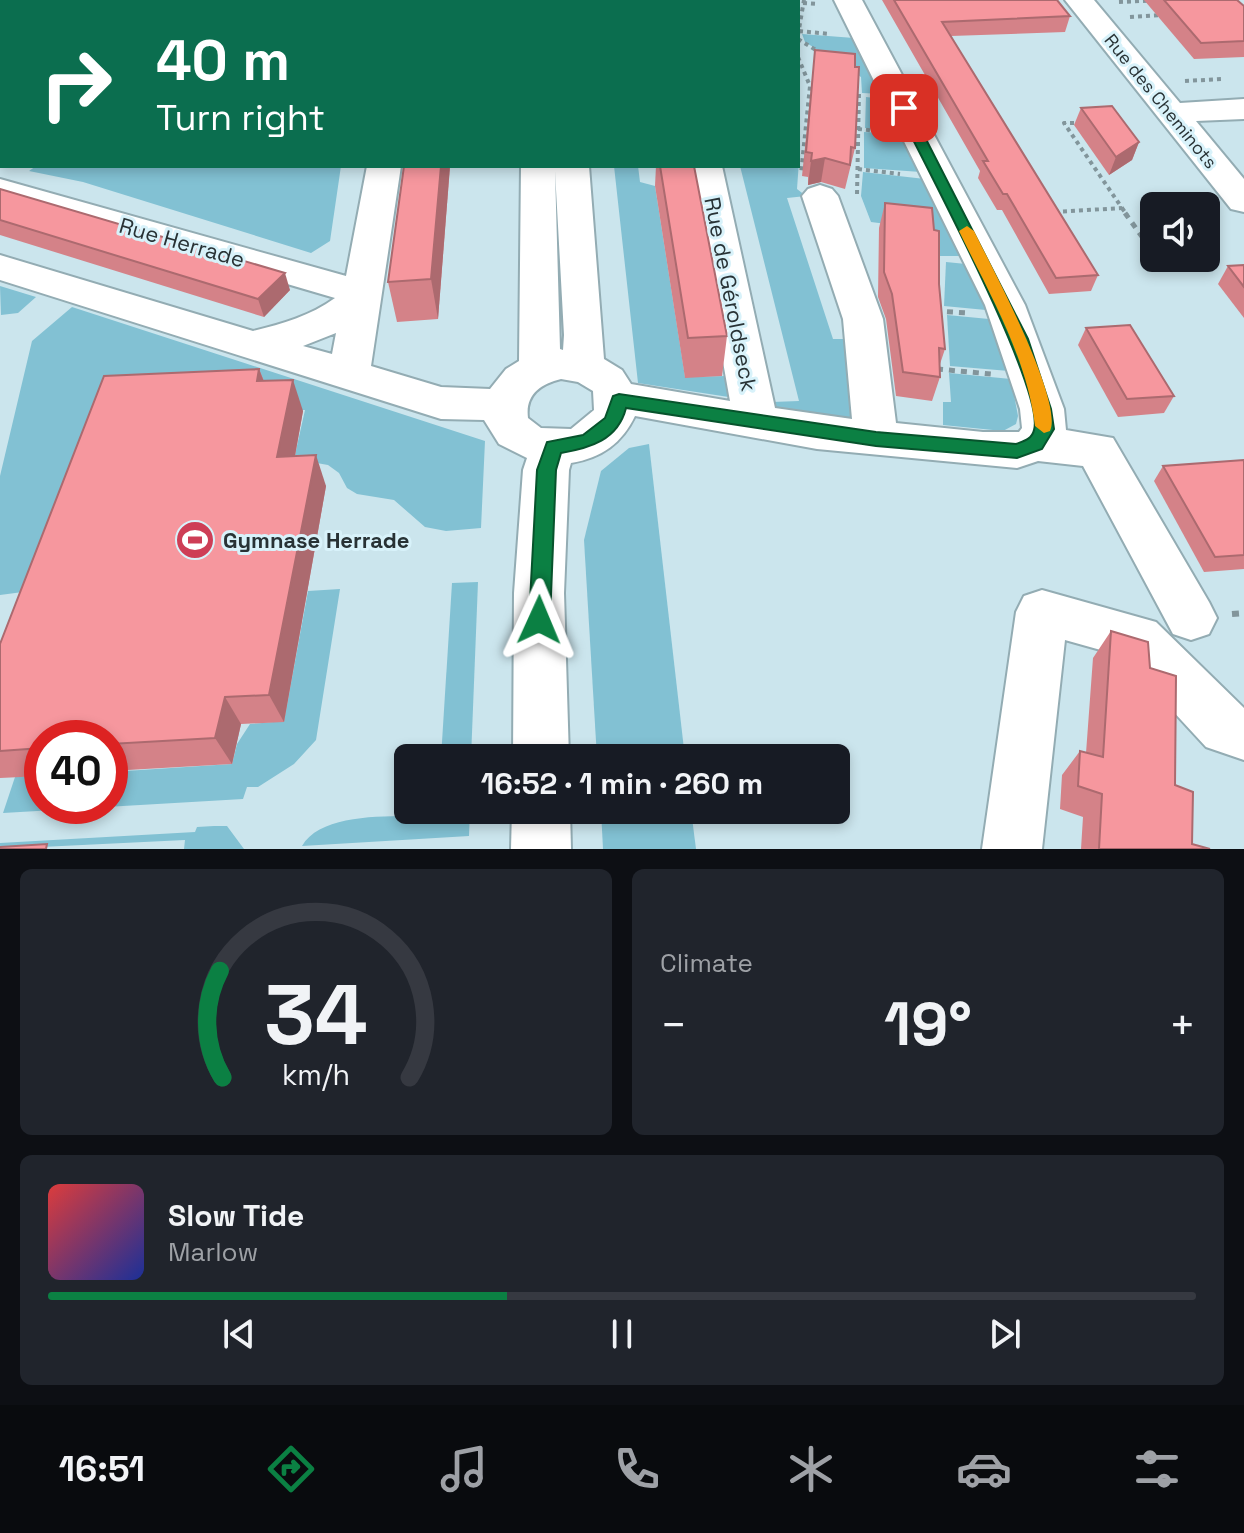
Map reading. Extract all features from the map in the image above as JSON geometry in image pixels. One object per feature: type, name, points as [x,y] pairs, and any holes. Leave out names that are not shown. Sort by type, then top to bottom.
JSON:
[{"type":"street","points":[[848,0],[1005,305],[1032,377],[1044,429],[1035,444]]},
{"type":"street","name":"Rue des Cheminots","points":[[1079,0],[1172,97],[1230,166],[1244,201]]},
{"type":"street","points":[[1172,97],[1244,109]]},
{"type":"street","points":[[349,375],[384,168]]},
{"type":"street","points":[[538,168],[540,366]]},
{"type":"street","points":[[572,168],[584,335],[583,366]]},
{"type":"street","name":"Rue de Géroldseck","points":[[705,168],[756,422]]},
{"type":"street","name":"Rue Herrade","points":[[0,189],[364,294]]},
{"type":"street","points":[[838,195],[863,319],[876,439]]},
{"type":"street","points":[[0,267],[441,403],[503,405]]},
{"type":"street","points":[[252,345],[320,325],[351,308],[364,294]]},
{"type":"street","points":[[540,366],[583,366],[600,373],[612,384],[619,400],[613,421],[588,442],[553,447],[533,443],[517,433],[505,418],[503,405],[509,388],[523,375],[540,366]]},
{"type":"street","points":[[619,400],[636,400],[756,422],[876,439],[1017,451],[1035,444],[1097,450],[1191,618]]},
{"type":"street","points":[[541,744],[539,593],[546,470],[553,447]]},
{"type":"street","points":[[1012,849],[1042,612],[1138,638],[1226,729],[1244,734]]},
{"type":"street","points":[[541,824],[541,849]]},
{"type":"path","points":[[800,25],[804,0]]},
{"type":"path","points":[[1119,2],[1162,0]]},
{"type":"path","points":[[1117,17],[1173,15]]},
{"type":"path","points":[[800,38],[823,54]]},
{"type":"path","points":[[800,62],[810,86],[800,183],[807,194],[838,195],[862,206]]},
{"type":"path","points":[[804,72],[819,74]]},
{"type":"path","points":[[1172,97],[1230,79]]},
{"type":"path","points":[[838,195],[859,90]]},
{"type":"path","points":[[1095,122],[1064,123],[1140,234]]},
{"type":"path","points":[[1048,212],[1122,208]]},
{"type":"path","points":[[937,369],[1032,377]]},
{"type":"shaded area","points":[[802,34],[854,38],[883,94],[862,93],[861,77],[805,42]]},
{"type":"shaded area","points":[[866,97],[884,99],[899,130],[865,128]]},
{"type":"shaded area","points":[[864,132],[902,134],[921,172],[864,168]]},
{"type":"shaded area","points":[[33,168],[341,168],[330,241],[311,253],[83,182],[29,171]]},
{"type":"shaded area","points":[[614,168],[638,168],[640,182],[655,186],[685,377],[727,376],[735,398],[638,383]]},
{"type":"shaded area","points":[[741,168],[798,168],[797,189],[806,196],[787,198],[833,339],[857,339],[859,420],[769,407],[772,402],[799,401]]},
{"type":"shaded area","points":[[863,172],[925,179],[961,256],[940,256],[934,230],[871,222],[861,196]]},
{"type":"shaded area","points":[[946,262],[966,264],[986,310],[944,306]]},
{"type":"shaded area","points":[[0,286],[36,297],[18,313],[1,315]]},
{"type":"shaded area","points":[[72,307],[485,441],[481,528],[446,531],[425,527],[394,500],[357,494],[347,488],[339,473],[328,465],[294,459],[305,410],[271,410],[53,588],[0,595],[0,476],[32,341]]},
{"type":"shaded area","points":[[947,315],[989,319],[1009,371],[950,366]]},
{"type":"shaded area","points":[[949,373],[1011,379],[1018,416],[1016,424],[1003,431],[943,425],[943,402],[951,402]]},
{"type":"shaded area","points":[[649,444],[683,744],[596,744],[584,540],[601,471],[629,448]]},
{"type":"shaded area","points":[[478,582],[472,744],[442,744],[452,583]]},
{"type":"shaded area","points":[[340,589],[316,740],[294,764],[258,787],[247,787],[243,799],[128,806],[128,771],[232,764],[237,744],[250,724],[284,721],[308,591]]},
{"type":"shaded area","points":[[15,777],[24,777],[24,812],[3,813]]},
{"type":"shaded area","points":[[394,816],[394,824],[469,824],[469,836],[302,846],[312,834],[327,826]]},
{"type":"shaded area","points":[[602,824],[693,824],[696,849],[603,849]]},
{"type":"shaded area","points":[[227,826],[244,849],[184,849],[185,840],[0,849],[0,843],[195,832],[197,827]]},
{"type":"building","points":[[894,0],[1057,0],[1070,16],[942,22],[1098,275],[1056,278],[1007,194],[1003,194],[983,161],[988,161]]},
{"type":"building","points":[[1164,0],[1237,0],[1244,6],[1244,41],[1201,43]]},
{"type":"building","points":[[815,50],[855,54],[855,67],[859,67],[855,148],[851,147],[850,165],[825,158],[811,161],[812,153],[806,152]]},
{"type":"building","points":[[1112,106],[1139,142],[1116,157],[1081,108]]},
{"type":"building","points":[[404,168],[441,168],[431,279],[388,282]]},
{"type":"building","points":[[660,168],[694,168],[727,336],[688,338]]},
{"type":"building","points":[[0,189],[285,273],[258,299],[0,220]]},
{"type":"building","points":[[885,203],[932,208],[934,230],[939,231],[939,284],[945,349],[939,348],[940,377],[903,372],[892,294],[884,272]]},
{"type":"building","points":[[1244,265],[1244,287],[1228,266]]},
{"type":"building","points":[[1130,325],[1174,396],[1127,399],[1086,328]]},
{"type":"building","name":"Gymnase Herrade","points":[[259,369],[257,381],[293,380],[277,457],[316,455],[269,695],[225,697],[215,738],[128,743],[128,720],[24,720],[24,749],[0,751],[0,644],[104,376]]},
{"type":"building","points":[[1244,460],[1244,555],[1215,557],[1163,466]]},
{"type":"building","points":[[1111,631],[1148,642],[1150,668],[1176,676],[1175,785],[1193,792],[1192,844],[1210,849],[1099,849],[1102,794],[1078,786],[1080,751],[1103,757]]},
{"type":"building","points":[[47,844],[46,849],[0,849],[0,847]]},
{"type":"slow traffic","points":[[967,231],[1019,339],[1042,409],[1044,426]]},
{"type":"place","name":"Gymnase Herrade","points":[[195,540]]},
{"type":"route","points":[[539,620],[546,470],[553,447],[588,442],[613,421],[619,400],[636,400],[817,432],[876,439],[1017,451],[1035,444],[1044,429],[1042,409],[1019,339],[1005,305],[904,108]]}]
